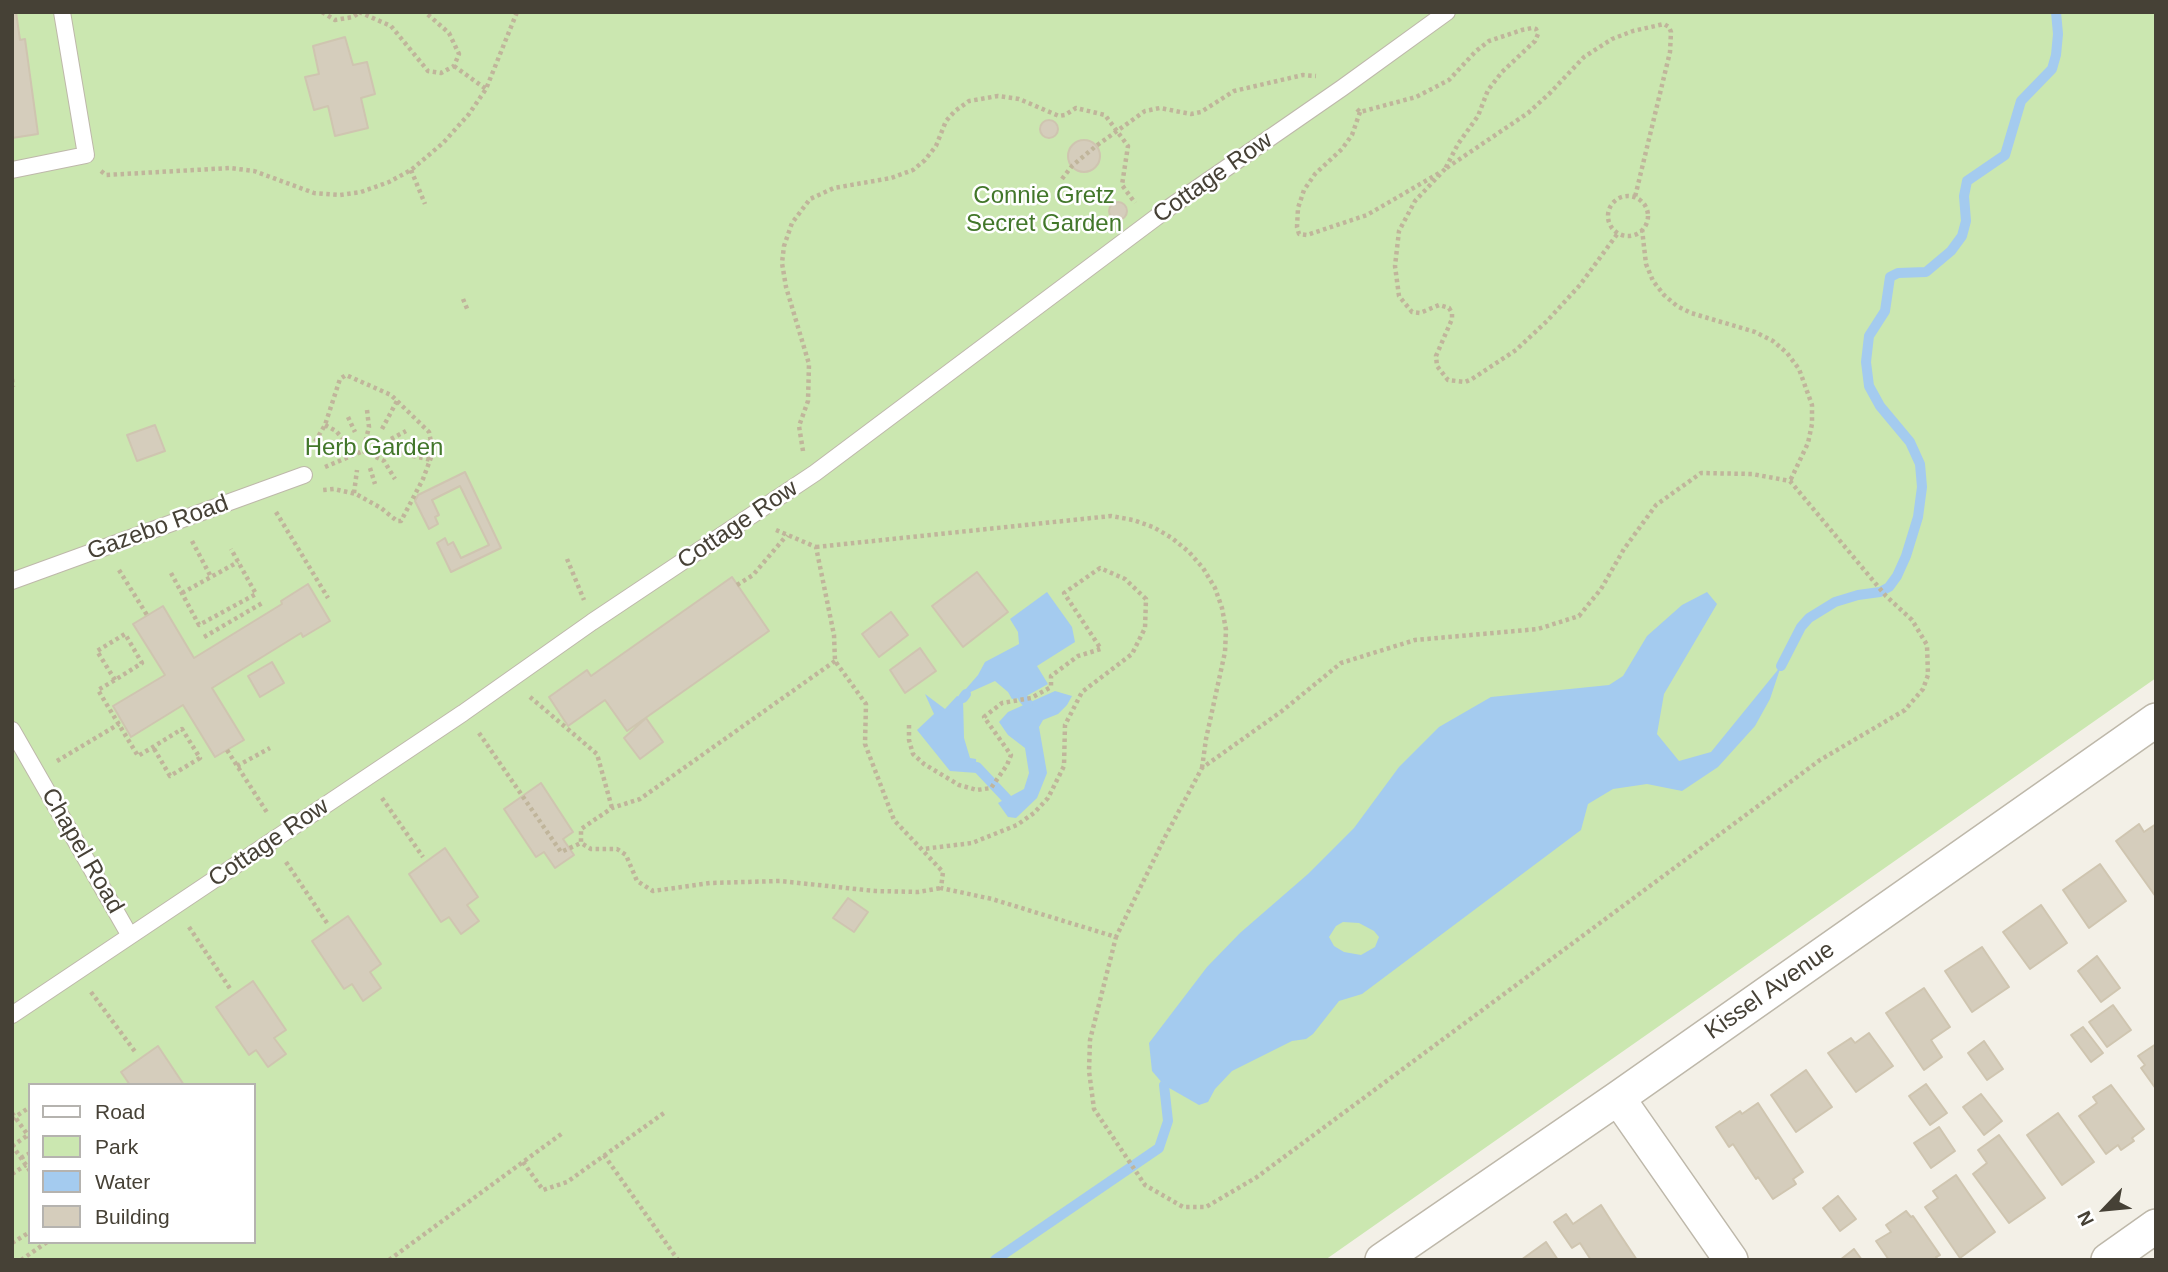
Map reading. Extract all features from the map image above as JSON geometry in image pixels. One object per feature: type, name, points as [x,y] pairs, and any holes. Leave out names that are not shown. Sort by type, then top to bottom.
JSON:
[{"type":"street","name":"Kissel Avenue","points":[[1382,1260],[1618,1098],[2156,720]]},
{"type":"street","points":[[1618,1098],[1731,1260]]},
{"type":"street","points":[[2108,1260],[2156,1226]]},
{"type":"lane","points":[[12,170],[86,155],[62,12]]},
{"type":"lane","name":"Cottage Row","points":[[12,1015],[463,713],[592,622],[764,509],[1150,222],[1447,12]]},
{"type":"lane","name":"Gazebo Road","points":[[12,581],[309,473]]},
{"type":"lane","name":"Chapel Road","points":[[12,730],[130,936]]},
{"type":"path","points":[[322,12],[335,20],[353,17],[359,12],[396,30],[428,71],[441,73],[454,66],[459,54],[449,33],[425,12]]},
{"type":"path","points":[[86,155],[106,175],[230,168],[254,171],[314,193],[340,195],[361,192],[390,182],[411,170],[443,143],[469,114],[486,89],[517,12]]},
{"type":"path","points":[[1360,112],[1352,135],[1342,149],[1315,174],[1304,190],[1298,208],[1299,234],[1307,235],[1367,215],[1446,169],[1528,113],[1584,57],[1612,39],[1664,24],[1671,32],[1668,61],[1635,197]]},
{"type":"path","points":[[1360,112],[1416,97],[1448,80],[1489,41],[1532,28],[1538,34],[1535,41],[1502,72],[1488,90],[1478,116],[1458,144],[1446,169],[1415,201],[1399,231],[1395,266],[1399,296],[1412,312],[1420,313],[1445,305],[1452,313],[1436,356],[1437,366],[1448,380],[1465,382],[1472,379],[1516,350],[1548,321],[1580,285],[1618,233]]},
{"type":"path","points":[[454,66],[486,89]]},
{"type":"path","points":[[1062,179],[1072,166],[1116,130],[1153,108],[1201,113],[1234,91],[1303,75],[1316,75],[1342,88],[1360,112]]},
{"type":"path","points":[[815,473],[801,446],[799,436],[799,426],[807,401],[809,364],[782,263],[784,246],[792,223],[801,208],[821,192],[891,178],[912,170],[925,160],[936,146],[946,121],[955,111],[969,101],[998,96],[1019,99],[1059,116],[1076,108],[1105,115],[1128,146],[1122,186],[1150,222]]},
{"type":"path","points":[[411,170],[425,204]]},
{"type":"path","points":[[1635,197],[1645,205],[1648,218],[1642,229],[1631,235],[1618,233],[1610,223],[1609,210],[1616,200],[1635,197]]},
{"type":"path","points":[[1642,229],[1646,264],[1653,281],[1664,295],[1691,313],[1755,332],[1773,341],[1799,369],[1812,405],[1812,424],[1808,443],[1790,481]]},
{"type":"path","points":[[463,299],[468,311]]},
{"type":"path","points":[[305,450],[313,445],[325,425],[340,379],[344,375],[382,390],[429,432],[434,446],[431,460],[400,521],[354,493],[334,489],[323,491]]},
{"type":"path","points":[[12,379],[13,387]]},
{"type":"path","points":[[382,429],[397,401]]},
{"type":"path","points":[[363,451],[369,427],[367,410]]},
{"type":"path","points":[[348,417],[355,432]]},
{"type":"path","points":[[325,425],[336,431],[344,440]]},
{"type":"path","points":[[391,439],[406,431]]},
{"type":"path","points":[[309,473],[363,451],[384,461],[395,479]]},
{"type":"path","points":[[392,451],[431,460]]},
{"type":"path","points":[[370,468],[375,484]]},
{"type":"path","points":[[354,493],[357,470]]},
{"type":"path","points":[[764,509],[776,531],[817,547],[1111,516],[1153,527],[1172,538],[1189,552],[1215,588],[1226,630],[1225,652],[1202,768],[1116,937],[1092,1030],[1089,1071],[1094,1109],[1145,1185],[1184,1207],[1206,1207],[1257,1177],[1820,760],[1905,710],[1923,689],[1928,675],[1928,653],[1916,626],[1886,596],[1790,481],[1752,474],[1701,473],[1656,505],[1601,589],[1579,616],[1538,629],[1415,640],[1341,663],[1282,711],[1202,768]]},
{"type":"path","points":[[274,509],[328,598]]},
{"type":"path","points":[[737,585],[753,575],[787,535]]},
{"type":"path","points":[[192,541],[211,577]]},
{"type":"path","points":[[817,547],[834,635],[835,661],[866,705],[865,744],[894,820],[943,872],[941,888]]},
{"type":"path","points":[[171,573],[199,625],[256,594],[231,550]]},
{"type":"path","points":[[567,559],[592,622]]},
{"type":"path","points":[[181,593],[238,562]]},
{"type":"path","points":[[909,725],[909,740],[914,754],[924,764],[959,785],[977,790],[991,788],[1010,755],[984,717],[1002,703],[1031,698],[1051,687],[1051,676],[1078,656],[1101,649],[1064,593],[1100,568],[1125,579],[1146,599],[1145,628],[1132,654],[1082,692],[1065,725],[1064,766],[1058,783],[1048,798],[1034,813],[1017,825],[972,843],[922,849]]},
{"type":"path","points":[[119,570],[147,615]]},
{"type":"path","points":[[204,637],[264,603]]},
{"type":"path","points":[[227,610],[233,620]]},
{"type":"path","points":[[115,680],[97,651],[125,634],[142,663],[115,680],[99,690],[138,756],[182,729],[200,758],[170,776],[153,747]]},
{"type":"path","points":[[581,843],[580,829],[612,808],[640,799],[835,661]]},
{"type":"path","points":[[524,692],[597,754],[612,808]]},
{"type":"path","points":[[463,713],[561,852],[581,843]]},
{"type":"path","points":[[37,773],[119,724]]},
{"type":"path","points":[[237,766],[270,748]]},
{"type":"path","points":[[227,750],[281,835]]},
{"type":"path","points":[[378,792],[423,857]]},
{"type":"path","points":[[581,843],[591,849],[617,849],[625,855],[637,881],[653,891],[709,883],[780,881],[875,891],[918,892],[941,888],[992,899],[1116,937]]},
{"type":"path","points":[[283,857],[327,923]]},
{"type":"path","points":[[186,923],[231,990]]},
{"type":"path","points":[[90,990],[136,1054]]},
{"type":"path","points":[[523,1162],[543,1190],[567,1182],[664,1113]]},
{"type":"path","points":[[13,1116],[28,1136]]},
{"type":"path","points":[[389,1260],[564,1132]]},
{"type":"path","points":[[28,1137],[12,1145],[28,1168]]},
{"type":"path","points":[[21,1158],[28,1154]]},
{"type":"path","points":[[604,1156],[678,1260]]},
{"type":"path","points":[[12,1174],[26,1165]]},
{"type":"path","points":[[12,1243],[28,1233]]},
{"type":"path","points":[[21,1260],[44,1244]]},
{"type":"green space","points":[[12,12],[2156,12],[2156,678],[1325,1260],[12,1260]]},
{"type":"water","points":[[1047,592],[1072,627],[1075,642],[1037,666],[1048,684],[1023,698],[1012,699],[995,681],[966,694],[965,690],[985,662],[1019,644],[1018,632],[1010,619]]},
{"type":"water","points":[[1707,592],[1717,604],[1664,694],[1657,734],[1679,761],[1711,752],[1781,666],[1770,699],[1755,726],[1718,767],[1682,791],[1647,784],[1613,789],[1588,804],[1581,830],[1362,994],[1339,1001],[1306,1039],[1292,1041],[1232,1071],[1215,1089],[1208,1102],[1199,1105],[1164,1085],[1152,1071],[1149,1043],[1207,967],[1354,828],[1399,767],[1439,727],[1491,697],[1609,685],[1623,676],[1647,636],[1682,605]],"holes":[[[1343,922],[1359,923],[1379,937],[1375,947],[1361,955],[1344,952],[1334,946],[1329,937],[1336,926]]]},
{"type":"water","points":[[1055,691],[1072,696],[1058,714],[1043,720],[1039,727],[1047,773],[1037,798],[1016,818],[1008,817],[998,803],[1024,789],[1029,773],[1025,748],[1008,735],[999,722],[1008,712]]},
{"type":"water","points":[[925,694],[945,709],[957,696],[963,698],[964,738],[970,758],[976,759],[977,773],[950,771],[917,730],[934,714]]},
{"type":"building","points":[[12,12],[16,12],[20,40],[25,39],[38,134],[12,138]]},
{"type":"building","points":[[345,37],[353,65],[367,62],[375,94],[361,98],[368,128],[335,136],[328,106],[314,110],[305,77],[319,74],[313,46]]},
{"type":"building","points":[[1049,120],[1055,123],[1058,129],[1055,135],[1049,138],[1043,135],[1040,129],[1043,123]]},
{"type":"building","points":[[1084,140],[1096,144],[1100,156],[1096,168],[1084,172],[1072,168],[1068,156],[1072,144]]},
{"type":"building","points":[[1118,202],[1124,205],[1127,211],[1124,217],[1118,220],[1112,217],[1109,211],[1112,205]]},
{"type":"building","points":[[155,425],[165,451],[137,461],[127,435]]},
{"type":"building","points":[[465,472],[501,548],[451,572],[437,543],[445,538],[448,545],[453,542],[461,558],[489,545],[460,486],[432,500],[439,515],[435,517],[438,524],[429,529],[415,501],[418,495]]},
{"type":"building","points":[[977,572],[1008,612],[963,647],[932,606]]},
{"type":"building","points":[[732,577],[769,631],[627,731],[605,700],[568,726],[549,697],[587,670],[591,676]]},
{"type":"building","points":[[308,584],[330,621],[303,637],[301,633],[212,688],[244,740],[215,757],[183,705],[131,737],[113,706],[165,675],[133,624],[163,606],[194,658],[282,604],[281,601]]},
{"type":"building","points":[[891,612],[908,635],[879,657],[862,634]]},
{"type":"building","points":[[920,648],[936,671],[905,693],[890,670]]},
{"type":"building","points":[[272,662],[284,683],[260,697],[248,676]]},
{"type":"building","points":[[646,718],[663,742],[640,759],[624,738]]},
{"type":"building","points":[[541,783],[573,832],[563,839],[574,855],[555,868],[544,852],[536,857],[504,809]]},
{"type":"building","points":[[2139,824],[2144,832],[2156,824],[2156,897],[2116,841]]},
{"type":"building","points":[[445,848],[478,897],[467,905],[479,921],[461,934],[449,917],[441,922],[409,874]]},
{"type":"building","points":[[2100,864],[2126,901],[2089,928],[2063,890]]},
{"type":"building","points":[[848,898],[868,912],[854,932],[833,918]]},
{"type":"building","points":[[2041,905],[2067,943],[2030,969],[2003,932]]},
{"type":"building","points":[[348,916],[381,964],[370,972],[381,988],[363,1001],[352,984],[344,989],[312,941]]},
{"type":"building","points":[[1982,947],[2009,987],[1972,1012],[1945,971]]},
{"type":"building","points":[[2097,956],[2120,988],[2101,1002],[2078,971]]},
{"type":"building","points":[[253,981],[286,1030],[274,1038],[286,1054],[268,1067],[256,1050],[249,1055],[216,1007]]},
{"type":"building","points":[[1924,988],[1950,1027],[1931,1040],[1942,1057],[1924,1070],[1886,1013]]},
{"type":"building","points":[[2113,1005],[2131,1030],[2107,1047],[2089,1022]]},
{"type":"building","points":[[2083,1027],[2103,1053],[2091,1062],[2071,1035]]},
{"type":"building","points":[[1869,1033],[1893,1066],[1856,1092],[1828,1053],[1851,1038],[1855,1043]]},
{"type":"building","points":[[1984,1041],[2003,1069],[1987,1080],[1968,1053]]},
{"type":"building","points":[[2156,1044],[2156,1089],[2141,1068],[2145,1065],[2138,1056]]},
{"type":"building","points":[[158,1046],[183,1083],[129,1083],[121,1072]]},
{"type":"building","points":[[1806,1070],[1832,1107],[1796,1132],[1771,1095]]},
{"type":"building","points":[[1926,1084],[1947,1113],[1930,1125],[1909,1096]]},
{"type":"building","points":[[2111,1085],[2144,1129],[2132,1138],[2134,1141],[2121,1150],[2118,1145],[2106,1154],[2079,1116],[2097,1103],[2093,1097]]},
{"type":"building","points":[[1981,1094],[2002,1121],[1984,1135],[1963,1107]]},
{"type":"building","points":[[1758,1103],[1803,1172],[1793,1179],[1796,1184],[1773,1199],[1733,1144],[1729,1147],[1716,1127]]},
{"type":"building","points":[[2058,1113],[2094,1162],[2062,1185],[2027,1135]]},
{"type":"building","points":[[1939,1127],[1955,1151],[1931,1168],[1914,1143]]},
{"type":"building","points":[[1999,1135],[2045,1198],[2009,1223],[1973,1174],[1987,1163],[1978,1150]]},
{"type":"building","points":[[1956,1175],[1995,1232],[1960,1258],[1925,1207],[1938,1198],[1933,1191]]},
{"type":"building","points":[[1838,1196],[1856,1219],[1840,1231],[1823,1208]]},
{"type":"building","points":[[1601,1205],[1637,1260],[1591,1260],[1580,1243],[1572,1248],[1554,1222],[1566,1214],[1573,1224]]},
{"type":"building","points":[[1906,1211],[1913,1216],[1940,1255],[1936,1257],[1938,1260],[1889,1260],[1876,1241],[1891,1232],[1886,1225]]},
{"type":"building","points":[[1546,1242],[1558,1260],[1521,1260]]},
{"type":"building","points":[[1854,1249],[1862,1260],[1840,1260]]},
{"type":"waterway","points":[[1781,666],[1801,627],[1809,618],[1835,602],[1880,592],[1889,587],[1906,556],[1918,517],[1922,487],[1920,464],[1910,442],[1880,406],[1869,386],[1866,362],[1869,336],[1885,311],[1890,277],[1898,273],[1926,272],[1951,251],[1962,236],[1966,221],[1964,196],[1967,181],[2005,155],[2021,101],[2052,69],[2058,34],[2056,12]]},
{"type":"waterway","points":[[963,698],[966,694]]},
{"type":"waterway","points":[[1023,698],[1028,704]]},
{"type":"waterway","points":[[977,767],[1007,799]]},
{"type":"waterway","points":[[995,1260],[1159,1148],[1168,1121],[1164,1085]]},
{"type":"park label","name":"Connie Gretz Secret Garden","points":[[1044,210]]},
{"type":"park label","name":"Herb Garden","points":[[374,448]]}]
